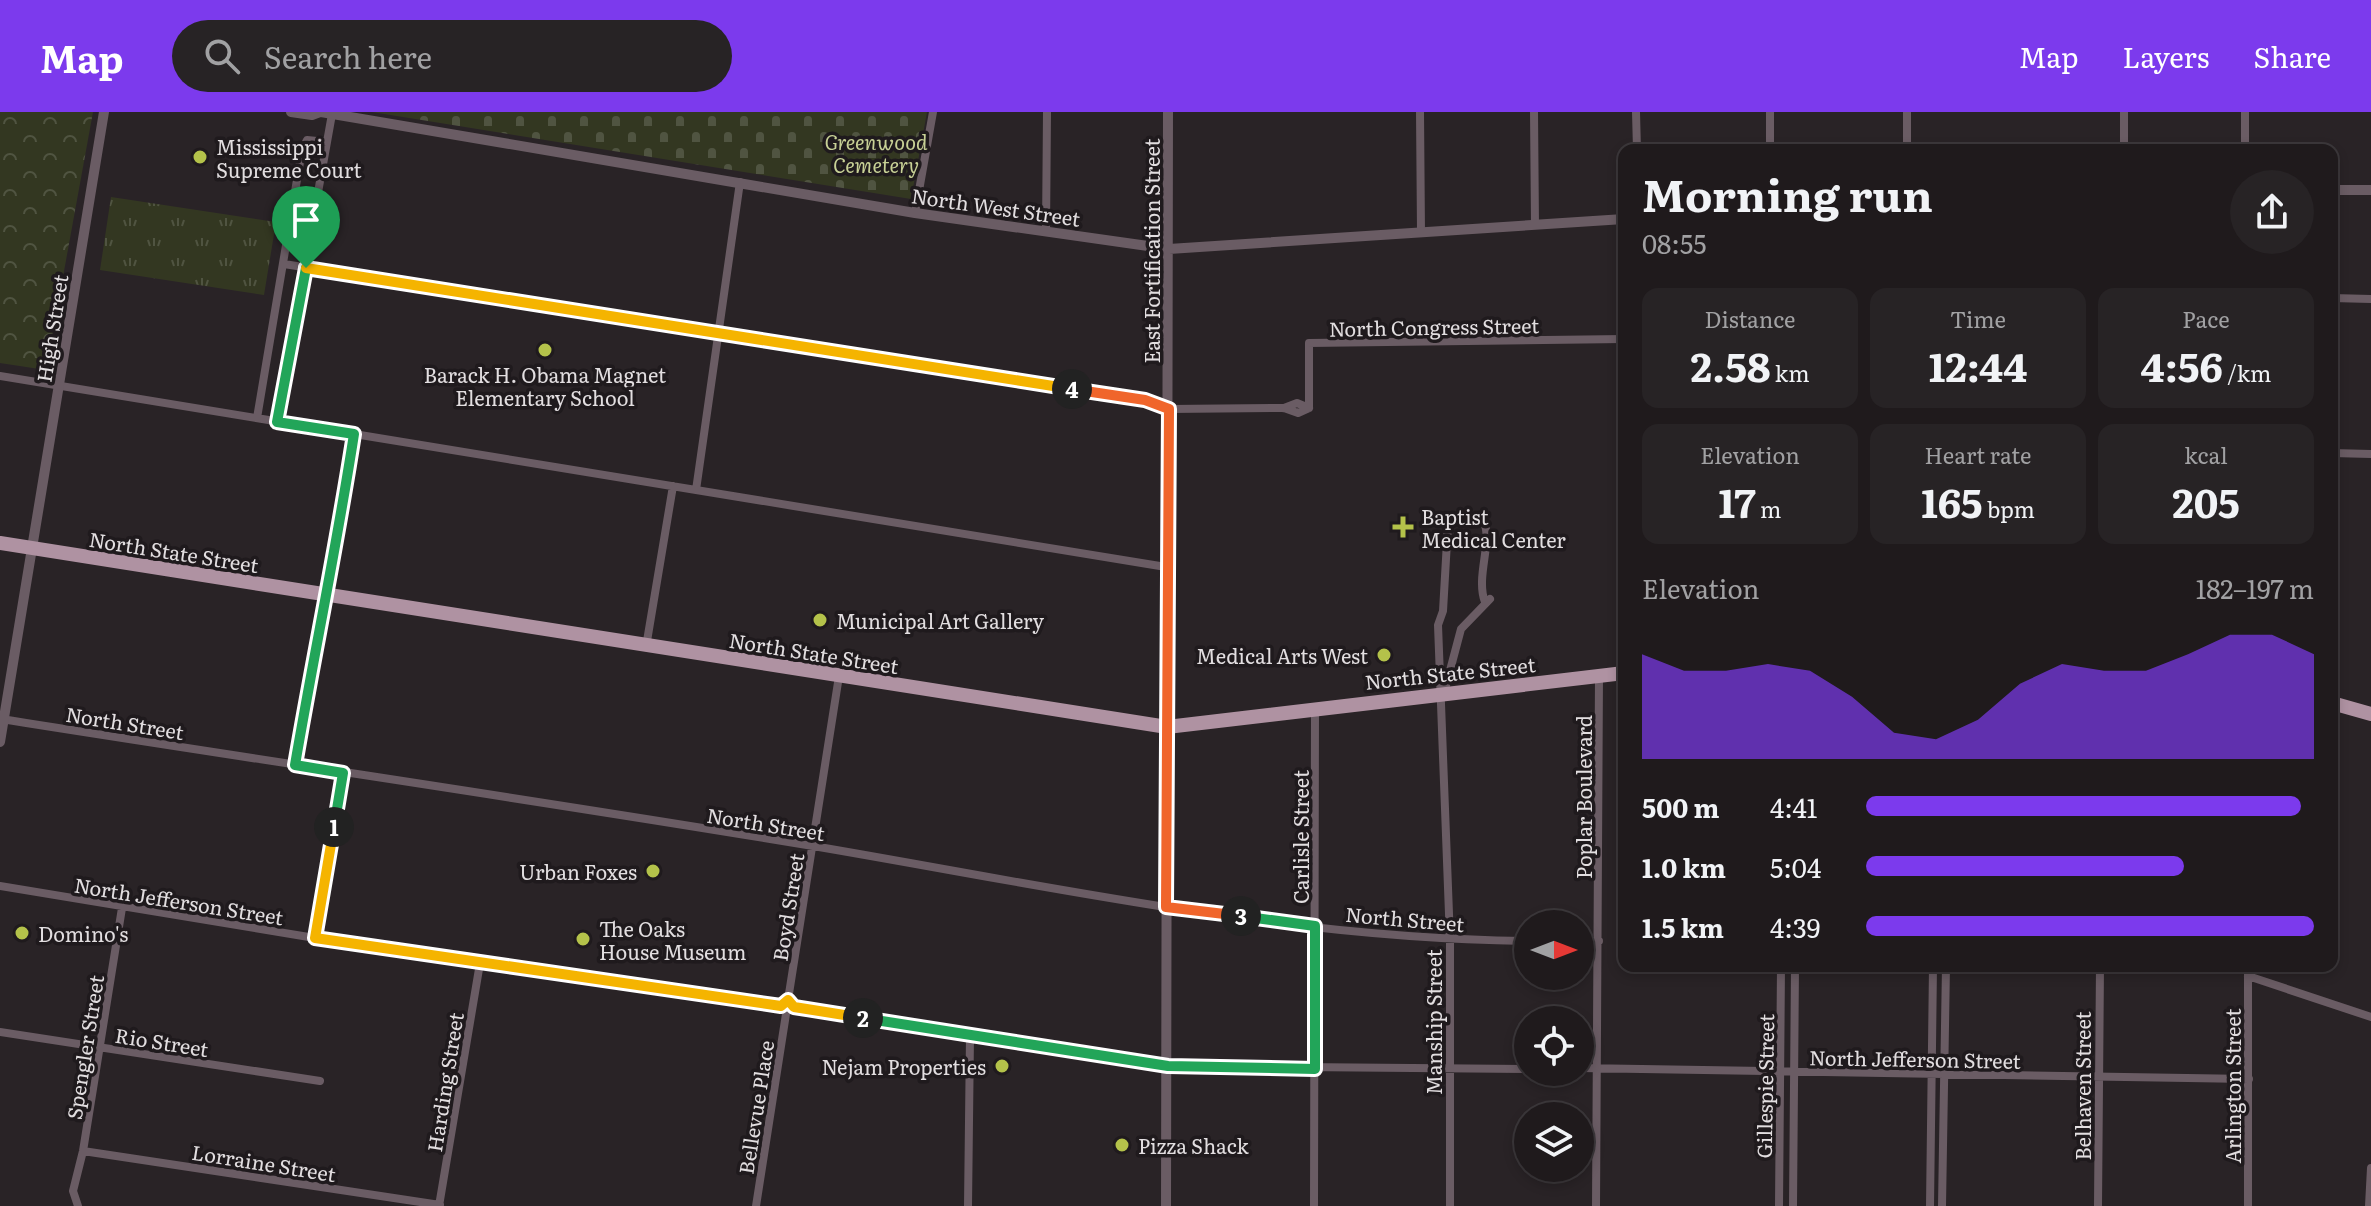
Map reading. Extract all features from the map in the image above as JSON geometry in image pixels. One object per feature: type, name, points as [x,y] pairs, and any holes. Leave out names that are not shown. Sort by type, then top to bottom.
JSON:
[{"type":"main road","name":"North State Street","points":[[0,543],[1167,727],[1315,707],[1618,674]]},
{"type":"main road","points":[[2338,705],[2371,714]]},
{"type":"street","name":"High Street","points":[[0,742],[104,112]]},
{"type":"street","name":"North West Street","points":[[291,112],[324,113],[915,213],[1169,249],[1618,219]]},
{"type":"street","points":[[915,213],[933,112]]},
{"type":"street","points":[[1046,231],[1047,112]]},
{"type":"street","name":"East Fortification Street","points":[[1166,1206],[1168,112]]},
{"type":"street","points":[[1420,112],[1421,232]]},
{"type":"street","points":[[1534,112],[1535,225]]},
{"type":"street","points":[[1636,112],[1637,144]]},
{"type":"street","points":[[1770,112],[1770,144]]},
{"type":"street","points":[[1907,112],[1907,144]]},
{"type":"street","points":[[2124,112],[2124,144]]},
{"type":"street","points":[[2245,112],[2245,144]]},
{"type":"street","points":[[277,422],[327,142],[324,113]]},
{"type":"street","points":[[257,418],[304,144],[311,139],[327,142]]},
{"type":"street","points":[[696,490],[740,182]]},
{"type":"street","points":[[2338,190],[2371,190]]},
{"type":"street","name":"North Congress Street","points":[[284,264],[718,335],[1145,400],[1169,409],[1284,408],[1298,413],[1309,408],[1309,343],[1618,339]]},
{"type":"street","points":[[2338,298],[2371,299]]},
{"type":"street","points":[[0,376],[1166,567]]},
{"type":"street","points":[[295,765],[354,434]]},
{"type":"street","points":[[2338,453],[2371,454]]},
{"type":"street","points":[[646,647],[673,486]]},
{"type":"street","name":"Manship Street","points":[[1443,693],[1461,629],[1488,600],[1481,558],[1488,538],[1487,525],[1479,516],[1459,514],[1448,524],[1443,611],[1438,625],[1438,672],[1443,693],[1450,940],[1450,1206]]},
{"type":"street","name":"Boyd Street","points":[[787,1007],[839,676]]},
{"type":"street","name":"Poplar Boulevard","points":[[1596,1206],[1599,676]]},
{"type":"street","name":"Carlisle Street","points":[[1314,1206],[1315,707]]},
{"type":"street","name":"North Street","points":[[2,719],[812,846],[1166,907],[1450,940],[1514,941]]},
{"type":"street","points":[[315,938],[343,773]]},
{"type":"street","name":"North Jefferson Street","points":[[0,886],[315,938],[1168,1066],[1514,1069]]},
{"type":"street","name":"Spengler Street","points":[[78,1206],[73,1191],[101,1048],[122,908]]},
{"type":"street","points":[[1594,941],[1599,941]]},
{"type":"street","name":"Harding Street","points":[[440,1205],[480,963]]},
{"type":"street","name":"Gillespie Street","points":[[1779,1206],[1781,972]]},
{"type":"street","name":"Gillespie Street","points":[[1793,1206],[1795,972]]},
{"type":"street","points":[[1930,1206],[1933,972]]},
{"type":"street","points":[[1942,1206],[1946,972]]},
{"type":"street","name":"Belhaven Street","points":[[2098,1206],[2100,972]]},
{"type":"street","name":"Arlington Street","points":[[2248,972],[2248,1206]]},
{"type":"street","points":[[2251,972],[2371,1017]]},
{"type":"street","points":[[1932,1005],[1945,1004]]},
{"type":"street","name":"Bellevue Place","points":[[756,1206],[787,1007]]},
{"type":"street","name":"Rio Street","points":[[0,1032],[320,1081]]},
{"type":"street","points":[[968,1206],[970,1036]]},
{"type":"street","name":"North Jefferson Street","points":[[1594,1067],[2249,1079]]},
{"type":"street","name":"Lorraine Street","points":[[83,1151],[440,1205]]},
{"type":"street","points":[[2369,1206],[2371,1168]]},
{"type":"street","points":[[1930,1179],[1943,1179]]},
{"type":"green space","points":[[0,112],[93,112],[46,370],[0,363]]},
{"type":"green space","name":"Greenwood Cemetery","points":[[372,112],[927,112],[911,199]]},
{"type":"green space","points":[[111,197],[276,222],[264,295],[100,270]]},
{"type":"place","name":"Mississippi Supreme Court","points":[[200,157]]},
{"type":"place","name":"Barack H. Obama Magnet Elementary School","points":[[545,350]]},
{"type":"place","name":"Baptist Medical Center","points":[[1403,527]]},
{"type":"place","name":"Municipal Art Gallery","points":[[820,620]]},
{"type":"place","name":"Medical Arts West","points":[[1384,655]]},
{"type":"place","name":"Urban Foxes","points":[[653,871]]},
{"type":"place","name":"Domino's","points":[[22,933]]},
{"type":"place","name":"The Oaks House Museum","points":[[583,939]]},
{"type":"place","name":"Nejam Properties","points":[[1002,1066]]},
{"type":"place","name":"Pizza Shack","points":[[1122,1145]]},
{"type":"route","points":[[306,268],[1145,400],[1169,409],[1166,907],[1315,926],[1315,1069],[1168,1066],[794,1007],[788,1000],[781,1006],[315,938],[343,773],[295,765],[321,612],[332,576],[354,434],[277,422],[306,268]]}]
